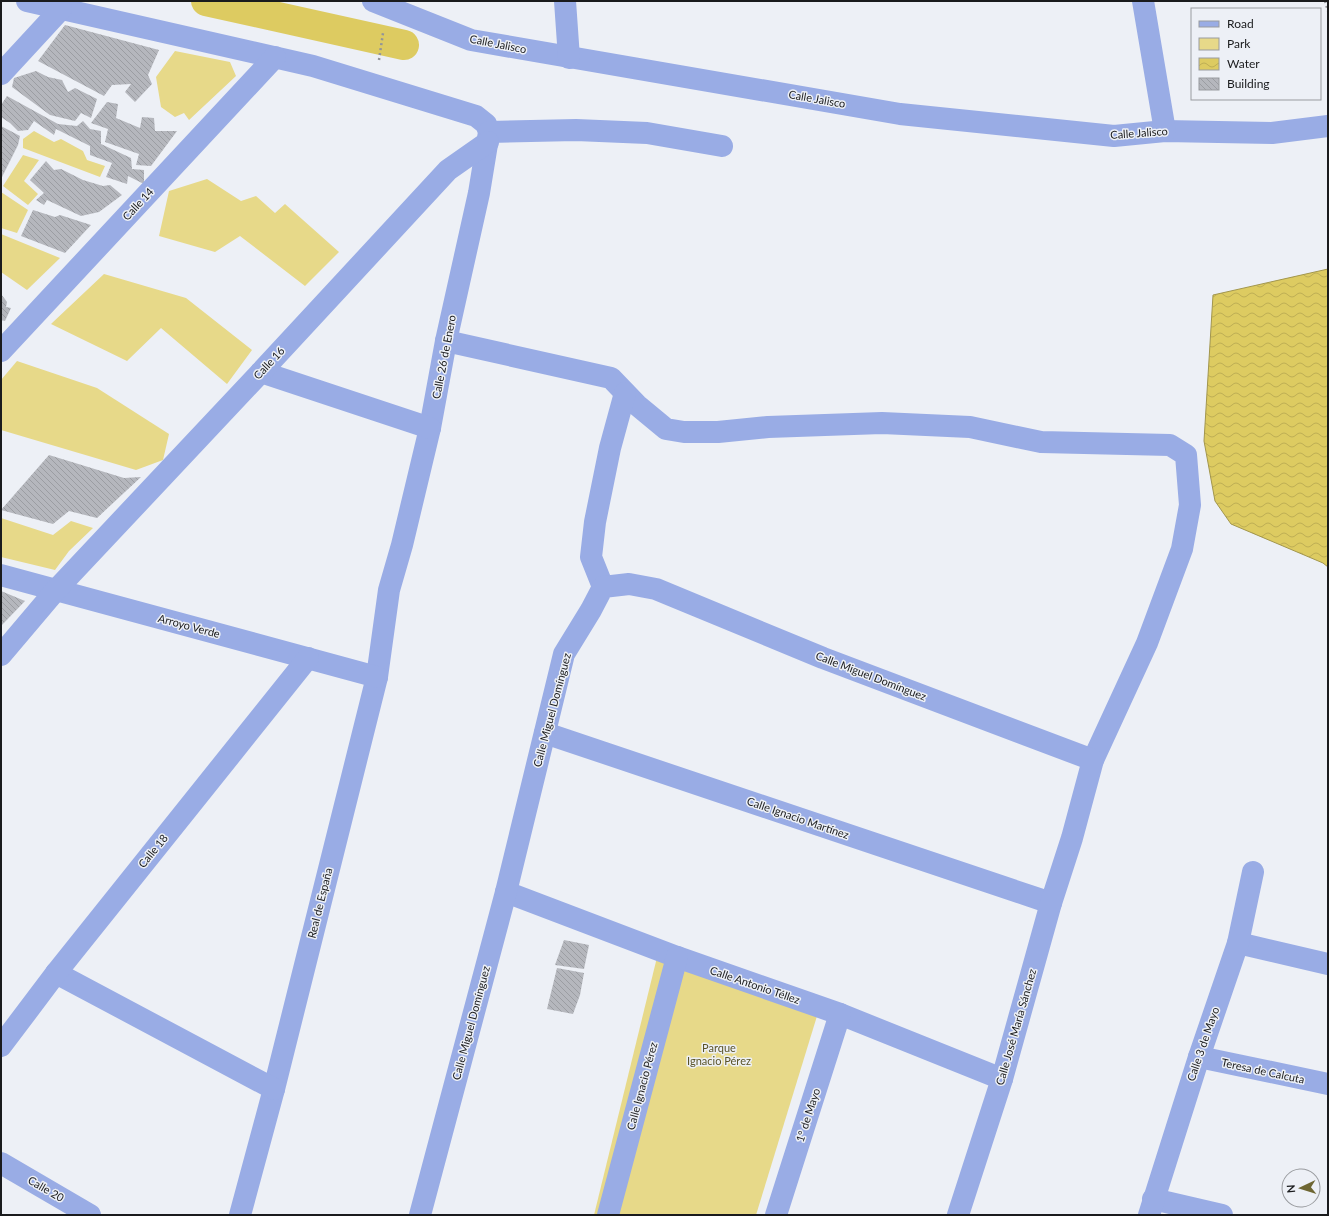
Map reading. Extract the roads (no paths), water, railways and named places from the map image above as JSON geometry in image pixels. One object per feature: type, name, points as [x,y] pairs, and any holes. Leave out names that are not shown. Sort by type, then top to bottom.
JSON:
[{"type":"street","points":[[27,1],[313,66],[476,116],[488,133],[576,130],[647,133],[722,146]]},
{"type":"street","name":"Calle Jalisco","points":[[373,1],[471,40],[900,114],[1114,136],[1165,131],[1272,134],[1328,126]]},
{"type":"street","points":[[565,1],[569,58]]},
{"type":"street","points":[[1143,1],[1165,131]]},
{"type":"street","points":[[1,74],[61,9]]},
{"type":"street","name":"Calle 14","points":[[1,351],[275,58]]},
{"type":"street","name":"Calle 26 de Enero","points":[[389,590],[402,545],[430,428],[446,341],[479,192],[488,133]]},
{"type":"street","name":"Calle 16","points":[[1,655],[56,590],[448,170],[488,133]]},
{"type":"street","points":[[446,341],[611,378],[648,415],[666,429],[684,432],[718,432],[768,427],[882,423],[970,427],[1041,442],[1170,444],[1186,455],[1190,505],[1182,549],[1147,643],[1093,760]]},
{"type":"street","points":[[261,372],[430,428]]},
{"type":"street","points":[[603,587],[591,557],[595,522],[610,448],[625,393]]},
{"type":"street","name":"Arroyo Verde","points":[[1,575],[377,677]]},
{"type":"street","name":"Calle Miguel Domínguez","points":[[420,1215],[506,892],[564,654],[603,587],[628,584],[656,589],[823,658],[1093,760]]},
{"type":"street","name":"Real de España","points":[[240,1215],[274,1089],[377,677],[389,590]]},
{"type":"street","name":"Calle 18","points":[[1,1046],[56,973],[308,658]]},
{"type":"street","name":"Calle Ignacio Martínez","points":[[545,733],[1051,903]]},
{"type":"street","name":"Calle José María Sánchez","points":[[958,1215],[1002,1079],[1051,903],[1072,838],[1093,760]]},
{"type":"street","name":"Calle 3 de Mayo","points":[[1151,1207],[1198,1057],[1238,943],[1253,872]]},
{"type":"street","name":"Calle Antonio Téllez","points":[[506,892],[677,957],[840,1014],[1002,1079]]},
{"type":"street","points":[[1238,943],[1328,964]]},
{"type":"street","name":"Calle Ignacio Pérez","points":[[608,1215],[677,957]]},
{"type":"street","points":[[56,973],[274,1089]]},
{"type":"street","name":"1° de Mayo","points":[[776,1215],[840,1014]]},
{"type":"street","name":"Teresa de Calcuta","points":[[1198,1057],[1328,1084]]},
{"type":"street","name":"Calle 20","points":[[1,1163],[90,1215]]},
{"type":"street","points":[[1151,1207],[1222,1215]]},
{"type":"water","points":[[1328,269],[1328,567],[1323,563],[1231,524],[1215,501],[1204,441],[1213,295]]},
{"type":"waterway","points":[[206,1],[404,45]]},
{"type":"park label","name":"Parque Ignacio Pérez","points":[[719,1054]]}]
